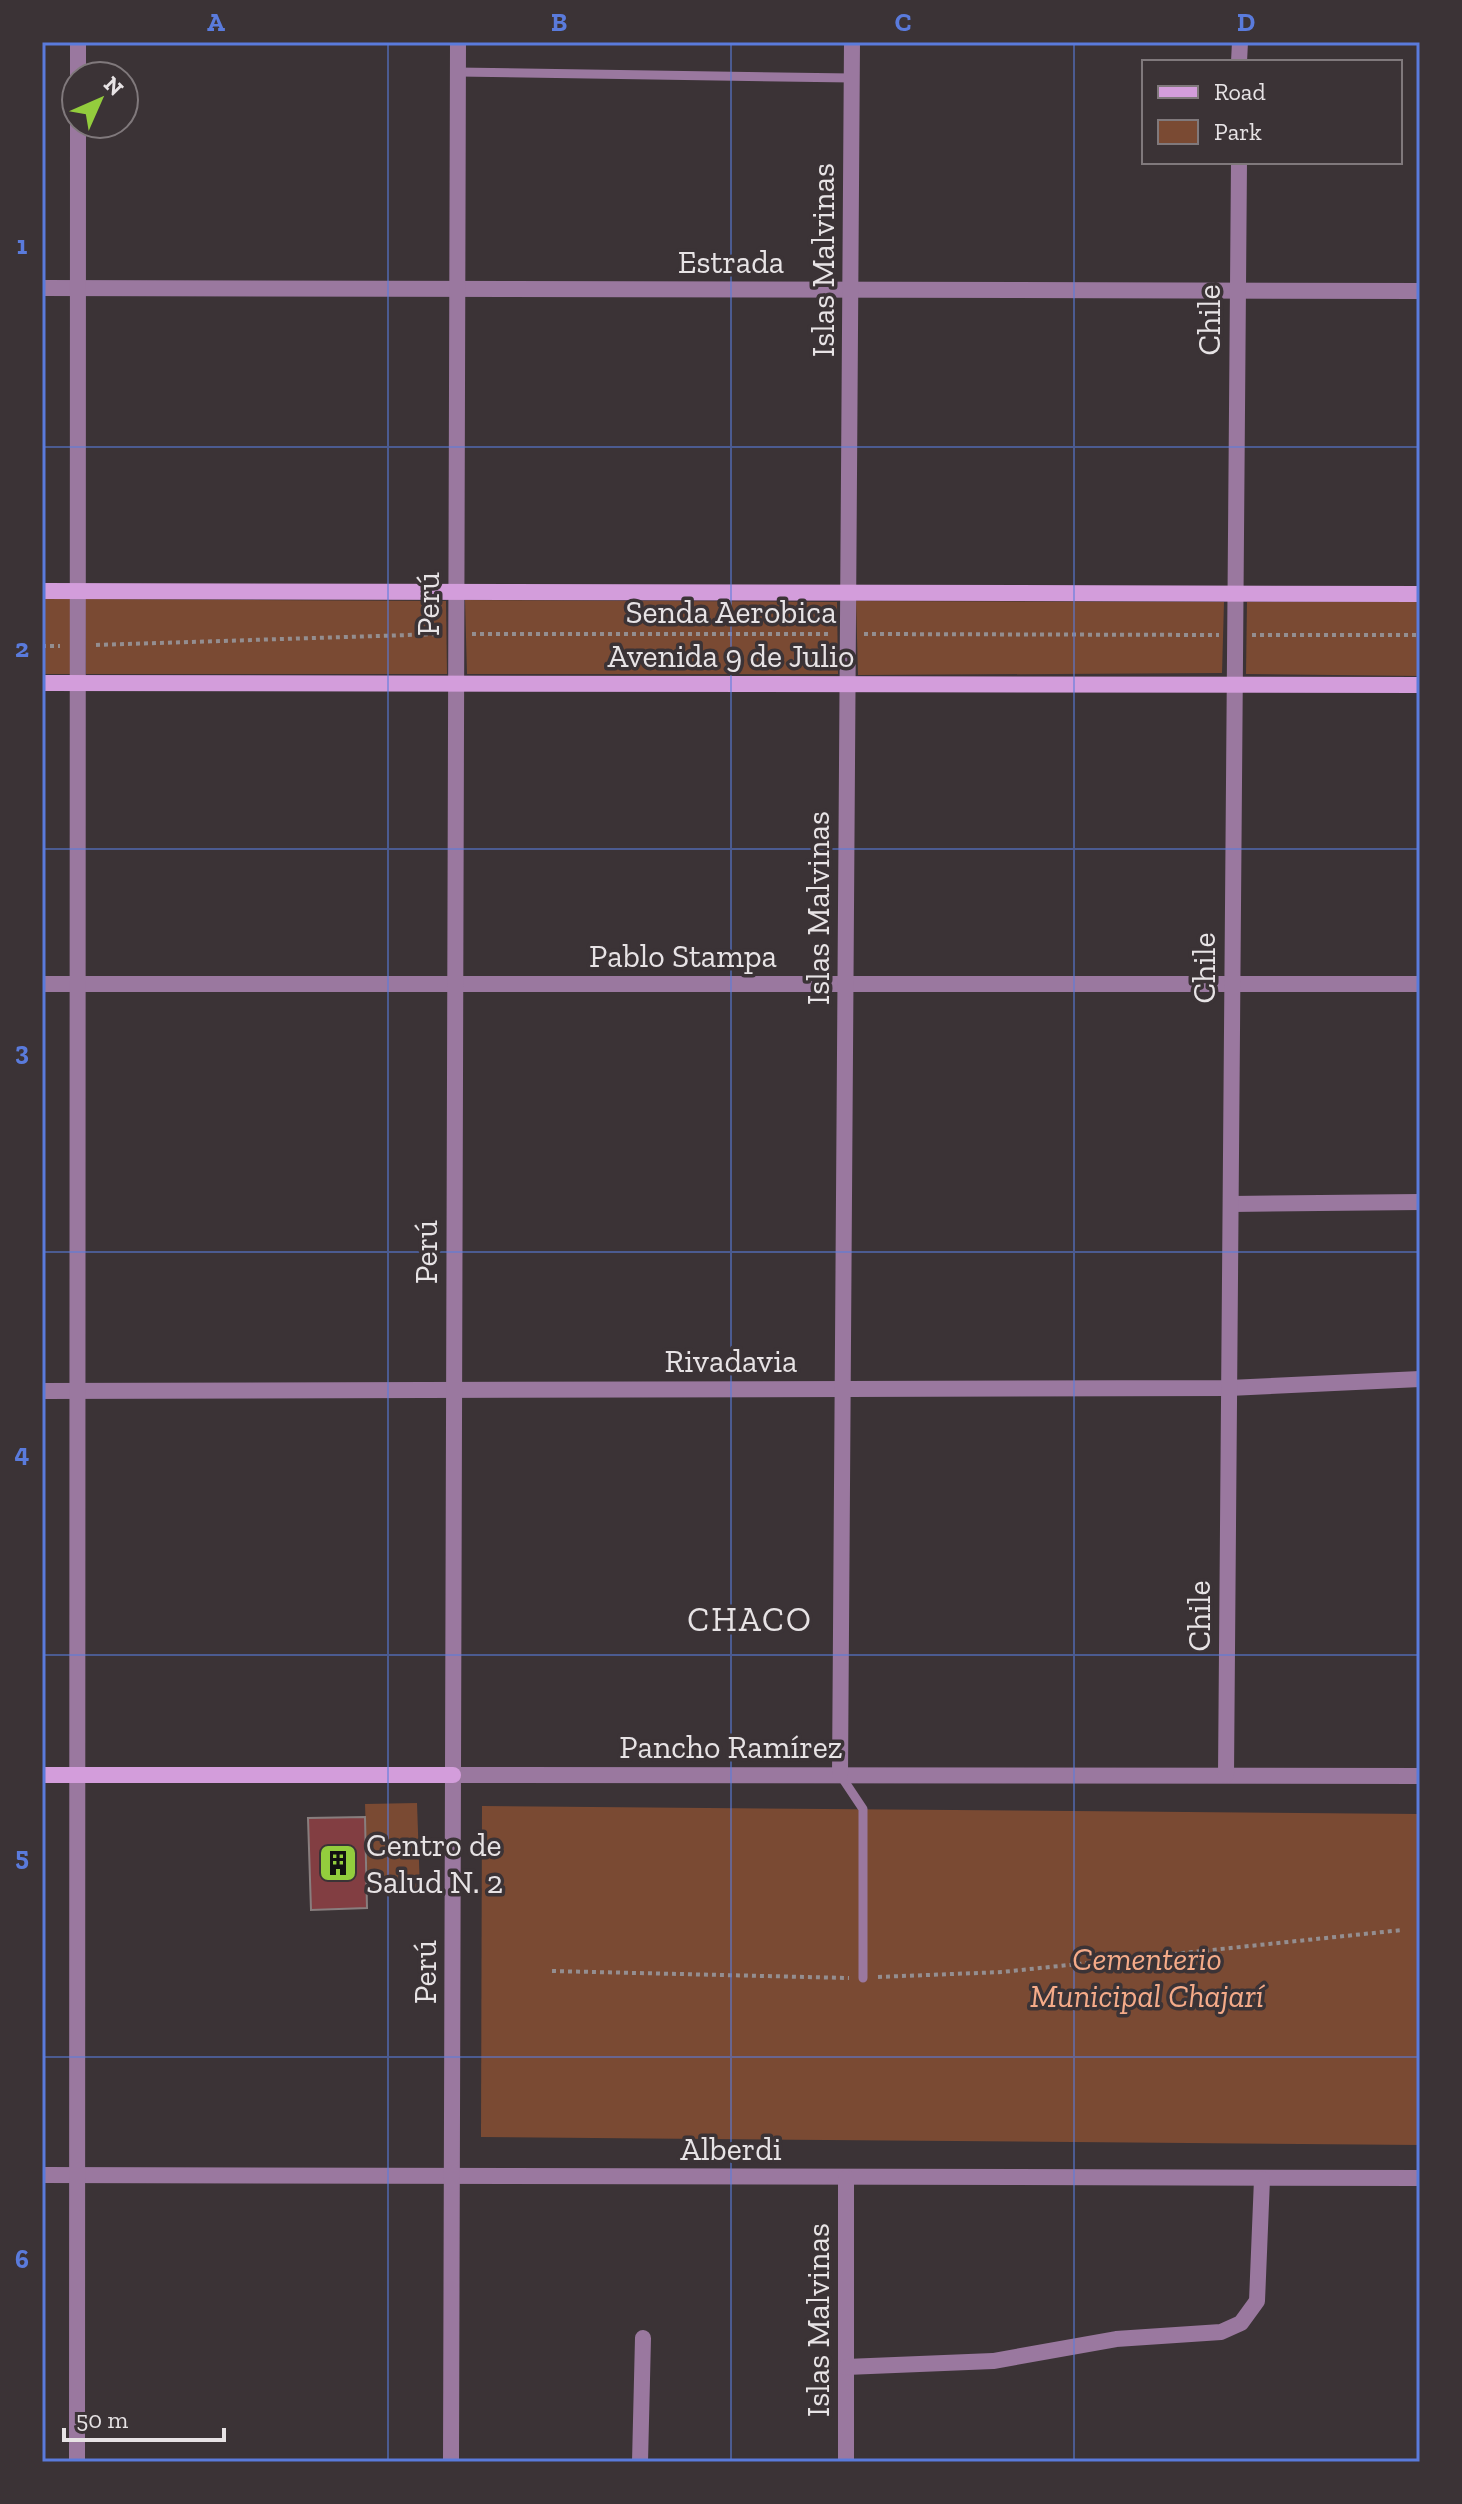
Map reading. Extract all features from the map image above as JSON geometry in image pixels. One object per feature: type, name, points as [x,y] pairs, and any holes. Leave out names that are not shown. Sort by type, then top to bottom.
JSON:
[{"type":"main road","name":"Avenida 9 de Julio","points":[[42,591],[1420,594]]},
{"type":"main road","name":"Avenida 9 de Julio","points":[[42,683],[1420,685]]},
{"type":"main road","name":"Pancho Ramírez","points":[[42,1775],[453,1775]]},
{"type":"street","name":"Perú","points":[[451,2462],[458,42]]},
{"type":"street","name":"Islas Malvinas","points":[[840,1775],[852,42]]},
{"type":"street","points":[[77,2462],[78,140]]},
{"type":"street","name":"Chile","points":[[1226,1775],[1239,164]]},
{"type":"street","name":"Estrada","points":[[42,288],[1420,291]]},
{"type":"street","name":"Pablo Stampa","points":[[42,984],[1420,984]]},
{"type":"street","points":[[1231,1204],[1420,1202]]},
{"type":"street","name":"Rivadavia","points":[[42,1391],[1229,1388],[1420,1379]]},
{"type":"street","name":"Pancho Ramírez","points":[[453,1775],[1420,1776]]},
{"type":"street","name":"Alberdi","points":[[42,2175],[1420,2178]]},
{"type":"street","name":"Islas Malvinas","points":[[846,2178],[846,2462]]},
{"type":"street","points":[[846,2367],[993,2361],[1116,2339],[1221,2332],[1241,2323],[1257,2301],[1262,2179]]},
{"type":"street","points":[[640,2462],[643,2338]]},
{"type":"lane","points":[[457,72],[852,78]]},
{"type":"lane","points":[[840,1775],[863,1809],[863,1978]]},
{"type":"path","name":"Senda Aerobica","points":[[42,646],[456,634],[1420,635]]},
{"type":"path","points":[[552,1971],[863,1978],[1002,1972],[1402,1930]]},
{"type":"green space","points":[[42,597],[70,598],[70,674],[42,674]]},
{"type":"green space","points":[[85,599],[446,601],[447,674],[86,674]]},
{"type":"green space","points":[[465,600],[837,602],[838,674],[467,674]]},
{"type":"green space","points":[[856,601],[1224,602],[1222,673],[858,675]]},
{"type":"green space","points":[[1247,602],[1420,602],[1420,676],[1246,674]]},
{"type":"green space","points":[[417,1803],[420,1891],[368,1893],[365,1804]]},
{"type":"green space","name":"Cementerio Municipal Chajarí","points":[[482,1806],[1420,1814],[1420,2145],[481,2137]]},
{"type":"building","name":"Centro de Salud N. 2","points":[[365,1817],[367,1908],[311,1910],[308,1818]]},
{"type":"place","name":"Centro de Salud N. 2","points":[[338,1863]]},
{"type":"district","name":"CHACO","points":[[750,1619]]}]
